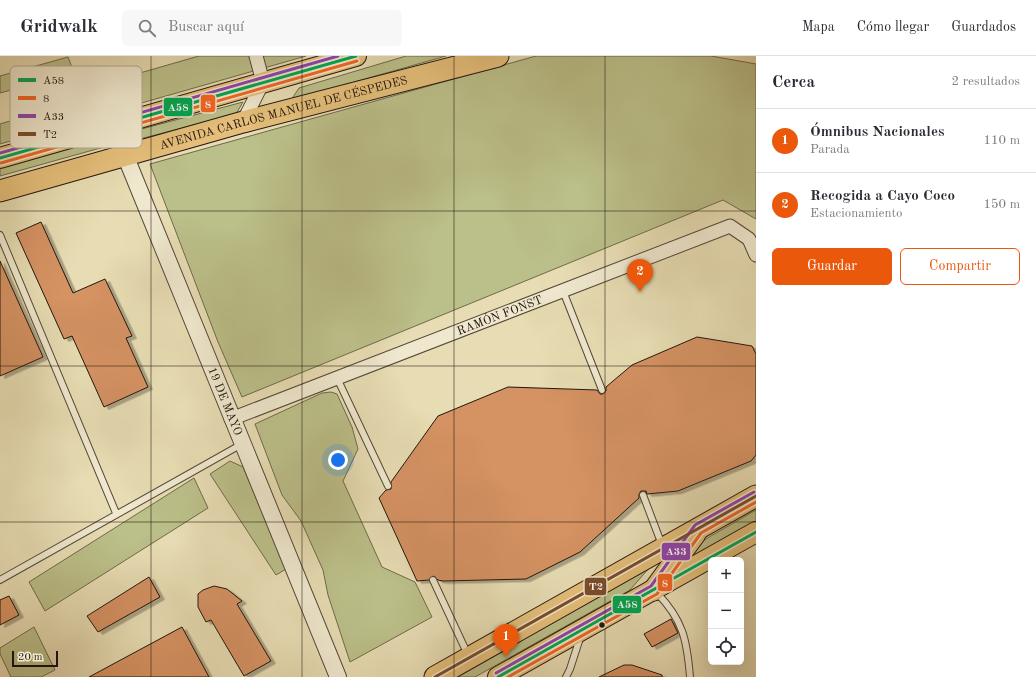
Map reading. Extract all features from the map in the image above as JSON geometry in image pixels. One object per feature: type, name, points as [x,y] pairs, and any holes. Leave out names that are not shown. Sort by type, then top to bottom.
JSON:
[{"type":"highway","name":"AVENIDA CARLOS MANUEL DE CÉSPEDES","points":[[0,191],[243,122],[498,56]]},
{"type":"highway","points":[[435,677],[756,496]]},
{"type":"highway","points":[[654,590],[698,529]]},
{"type":"main road","points":[[142,117],[356,56]]},
{"type":"main road","points":[[0,158],[34,148]]},
{"type":"main road","points":[[498,677],[756,532]]},
{"type":"street","points":[[243,122],[263,82],[256,56]]},
{"type":"street","name":"19 DE MAYO","points":[[121,148],[338,677]]},
{"type":"street","name":"RAMÓN FONST","points":[[231,419],[730,226],[749,239],[756,256]]},
{"type":"lane","points":[[0,235],[116,513]]},
{"type":"lane","points":[[563,291],[602,390]]},
{"type":"lane","points":[[337,378],[388,486]]},
{"type":"lane","points":[[0,580],[116,513],[242,444]]},
{"type":"lane","points":[[642,494],[664,548]]},
{"type":"lane","points":[[433,580],[469,657]]},
{"type":"lane","points":[[654,590],[666,603],[680,625],[687,644],[690,677]]},
{"type":"lane","points":[[566,677],[583,629]]},
{"type":"green space","points":[[199,56],[306,56],[142,103],[142,72]]},
{"type":"green space","points":[[406,56],[446,56],[291,100],[299,88]]},
{"type":"green space","points":[[536,56],[711,56],[756,64],[756,219],[723,200],[242,397],[218,342],[150,164]]},
{"type":"green space","points":[[68,57],[71,66],[36,66]]},
{"type":"green space","points":[[10,73],[10,90],[0,93],[0,76]]},
{"type":"green space","points":[[243,102],[236,114],[142,138],[142,129]]},
{"type":"green space","points":[[10,121],[10,141],[0,144],[0,124]]},
{"type":"green space","points":[[64,148],[100,148],[0,176],[0,166]]},
{"type":"green space","points":[[331,392],[337,394],[352,427],[358,449],[343,481],[382,567],[415,582],[432,617],[350,662],[328,595],[323,570],[301,521],[282,495],[255,424],[322,393]]},
{"type":"green space","points":[[230,461],[243,467],[286,569],[276,575],[210,474]]},
{"type":"green space","points":[[194,478],[208,508],[45,611],[29,582]]},
{"type":"green space","points":[[756,510],[756,521],[686,561],[704,540]]},
{"type":"green space","points":[[649,568],[630,590],[475,677],[458,677]]},
{"type":"green space","points":[[34,627],[55,670],[41,677],[11,677],[0,654],[0,648]]},
{"type":"building","points":[[41,222],[73,293],[105,279],[132,336],[126,338],[148,387],[104,407],[72,336],[64,339],[16,233]]},
{"type":"building","points":[[0,261],[43,357],[0,376]]},
{"type":"building","points":[[697,337],[752,346],[756,354],[756,455],[751,461],[678,491],[647,494],[646,491],[641,491],[639,498],[580,552],[526,579],[443,581],[438,580],[433,576],[429,580],[417,581],[379,498],[386,490],[391,489],[391,482],[438,416],[508,387],[597,390],[600,394],[603,394],[606,391],[606,387],[632,365]]},
{"type":"building","points":[[149,577],[160,597],[98,632],[87,616]]},
{"type":"building","points":[[214,586],[227,589],[242,601],[237,604],[271,661],[244,676],[211,620],[206,622],[198,607],[198,594],[203,590]]},
{"type":"building","points":[[9,596],[19,615],[0,625],[0,600]]},
{"type":"building","points":[[671,619],[678,633],[652,647],[644,634]]},
{"type":"building","points":[[182,627],[209,677],[89,677]]},
{"type":"building","points":[[624,665],[632,665],[662,675],[662,677],[599,677]]},
{"type":"transit line","name":"A33","points":[[142,112],[338,56]]},
{"type":"transit line","name":"A58","points":[[142,117],[356,56]]},
{"type":"transit line","name":"8","points":[[142,123],[357,61]]},
{"type":"transit line","name":"A33","points":[[0,153],[17,148]]},
{"type":"transit line","name":"A58","points":[[0,158],[35,148]]},
{"type":"transit line","name":"8","points":[[1,163],[53,148]]},
{"type":"transit line","name":"A33","points":[[496,673],[651,586],[695,525],[754,492]]},
{"type":"transit line","name":"T2","points":[[435,677],[756,496]]},
{"type":"transit line","name":"8","points":[[508,677],[657,594],[701,533],[756,502]]},
{"type":"transit line","name":"A58","points":[[498,677],[756,532]]},
{"type":"place","name":"Recogida a Cayo Coco","points":[[640,292]]},
{"type":"place","name":"Ómnibus Nacionales","points":[[506,657]]}]
